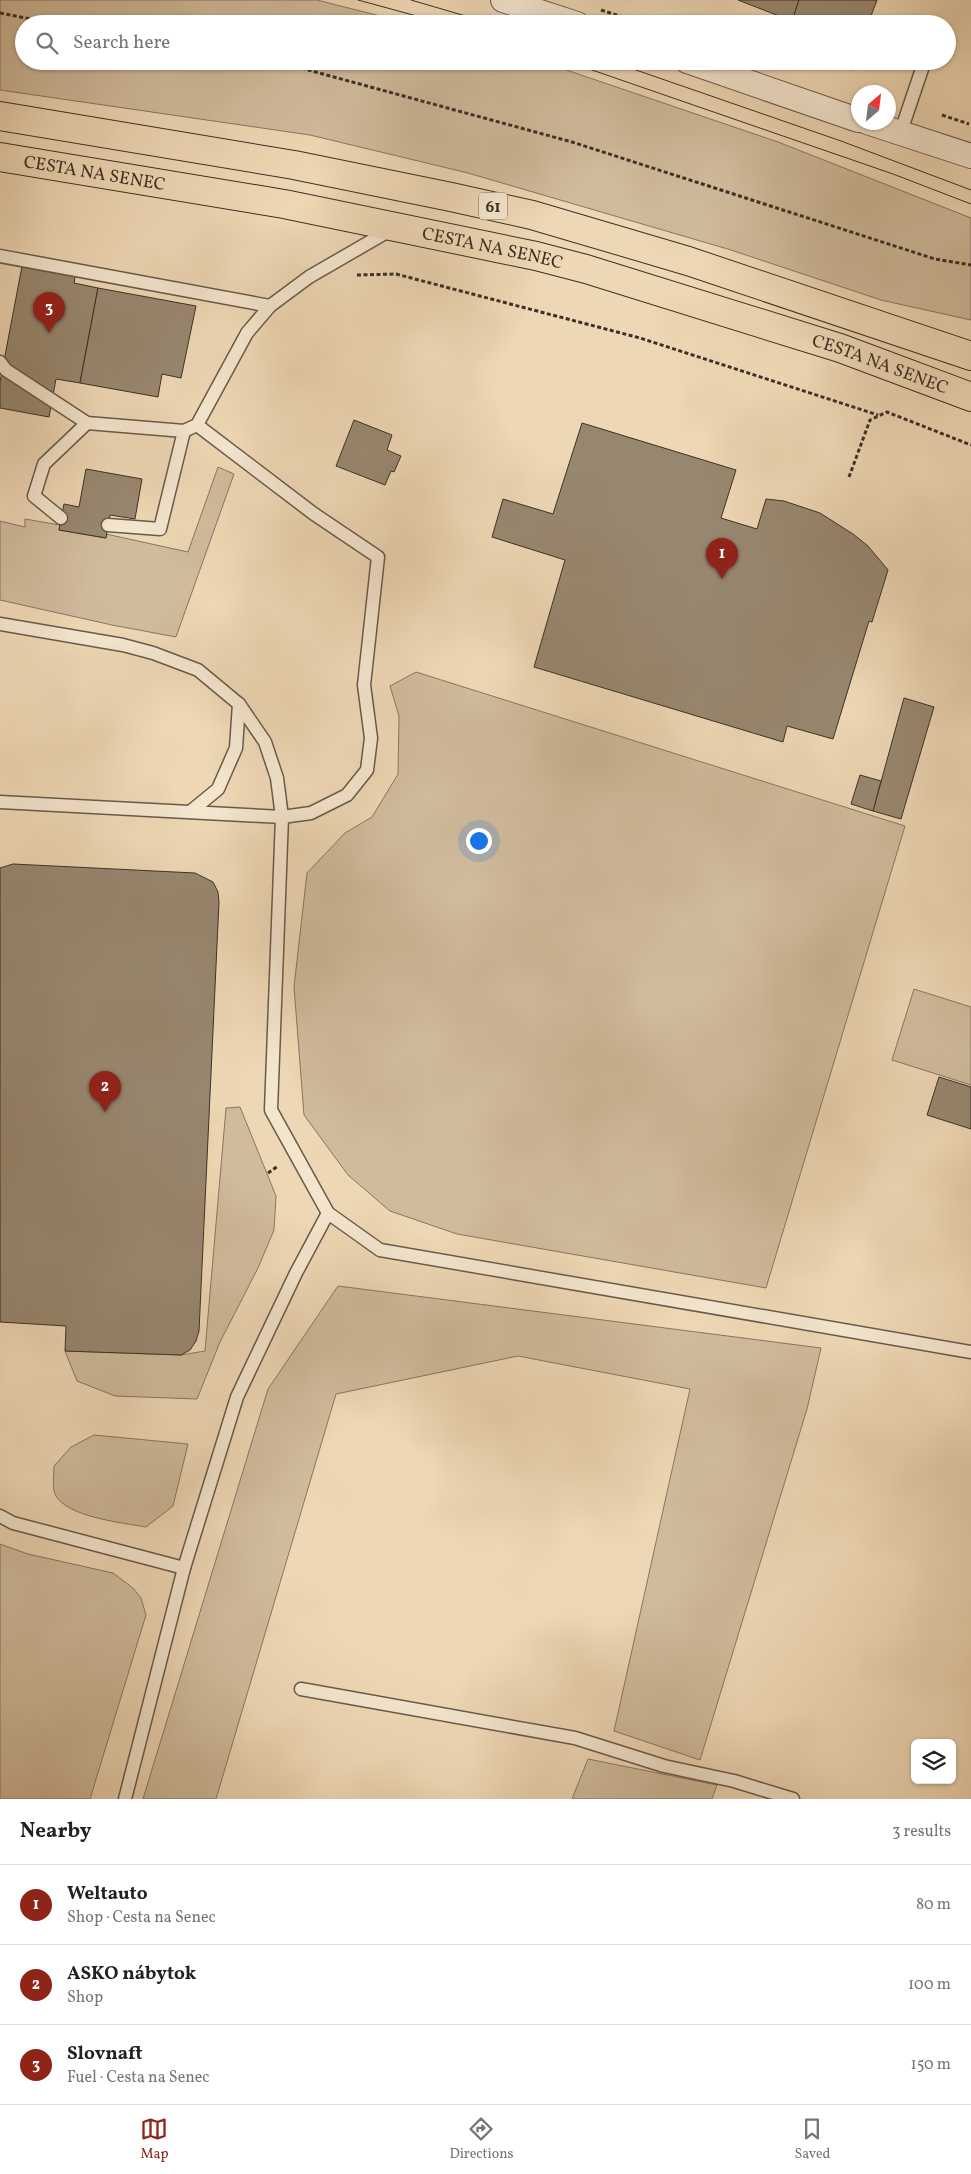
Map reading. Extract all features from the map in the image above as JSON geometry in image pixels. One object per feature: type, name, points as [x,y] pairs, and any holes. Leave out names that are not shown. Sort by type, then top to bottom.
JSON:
[{"type":"main road","name":"CESTA NA SENEC","points":[[0,116],[294,166],[451,196],[532,215],[688,261],[971,356]]},
{"type":"main road","name":"CESTA NA SENEC","points":[[0,157],[245,197],[398,226],[536,256],[586,269],[840,348],[971,397]]},
{"type":"street","points":[[503,0],[550,15]]},
{"type":"street","points":[[713,70],[851,118]]},
{"type":"street","points":[[889,130],[971,156]]},
{"type":"lane","points":[[900,134],[922,70]]},
{"type":"lane","points":[[0,362],[6,370],[88,423],[184,431],[197,425],[247,333],[270,306],[309,277],[398,226]]},
{"type":"lane","points":[[0,256],[270,306]]},
{"type":"lane","points":[[61,518],[34,496],[44,464],[88,423]]},
{"type":"lane","points":[[0,802],[282,817],[311,813],[347,795],[367,770],[371,738],[364,685],[378,557],[314,514],[197,425]]},
{"type":"lane","points":[[108,525],[160,529],[184,431]]},
{"type":"lane","points":[[0,624],[123,646],[153,653],[198,670],[239,704],[265,742],[277,778],[282,817],[271,1110],[328,1214],[380,1250],[971,1352]]},
{"type":"lane","points":[[190,812],[218,789],[236,748],[239,704]]},
{"type":"lane","points":[[125,1799],[184,1568],[237,1397],[296,1273],[328,1214]]},
{"type":"lane","points":[[0,1516],[13,1524],[184,1568]]},
{"type":"lane","points":[[301,1689],[575,1738],[664,1766],[734,1781],[793,1799]]},
{"type":"path","points":[[599,9],[617,15]]},
{"type":"path","points":[[0,14],[15,17]]},
{"type":"path","points":[[308,70],[572,142],[935,259],[971,265]]},
{"type":"path","points":[[309,277],[396,274],[640,338],[878,415]]},
{"type":"path","points":[[849,477],[870,420],[887,412],[971,445]]},
{"type":"shaded area","points":[[0,0],[317,0],[376,15],[15,15],[15,70],[566,70],[778,142],[971,218],[971,320],[881,300],[731,250],[468,173],[310,135],[0,90]]},
{"type":"shaded area","points":[[218,467],[234,474],[176,637],[0,600],[0,521],[25,527],[25,519],[60,525],[59,530],[105,538],[106,534],[188,552]]},
{"type":"shaded area","points":[[416,672],[905,826],[766,1288],[457,1234],[390,1211],[348,1175],[304,1115],[294,987],[307,873],[345,833],[372,817],[398,774],[399,716],[390,686]]},
{"type":"shaded area","points":[[914,989],[971,1007],[971,1085],[892,1060]]},
{"type":"shaded area","points":[[240,1107],[276,1196],[274,1230],[258,1268],[220,1342],[197,1399],[115,1396],[77,1381],[65,1351],[181,1355],[205,1351],[226,1108]]},
{"type":"shaded area","points":[[338,1286],[821,1348],[807,1409],[700,1760],[614,1731],[690,1389],[518,1356],[336,1394],[216,1799],[143,1799],[268,1389]]},
{"type":"shaded area","points":[[94,1435],[188,1444],[173,1506],[146,1527],[96,1518],[70,1508],[61,1502],[54,1491],[54,1466],[71,1447]]},
{"type":"shaded area","points":[[0,1544],[28,1554],[113,1573],[133,1588],[141,1598],[146,1615],[90,1799],[0,1799]]},
{"type":"shaded area","points":[[588,1759],[717,1785],[712,1799],[572,1799]]},
{"type":"building","points":[[738,0],[799,0],[794,15],[777,15]]},
{"type":"building","points":[[799,0],[877,0],[871,15],[794,15]]},
{"type":"building","points":[[23,261],[76,271],[74,283],[98,288],[80,383],[56,379],[49,417],[0,408],[0,382]]},
{"type":"building","points":[[98,288],[196,306],[181,378],[162,374],[158,397],[80,383]]},
{"type":"building","points":[[354,420],[392,435],[387,450],[401,456],[394,472],[391,471],[385,485],[336,466]]},
{"type":"building","points":[[582,423],[736,470],[721,518],[757,529],[766,499],[784,501],[820,513],[853,534],[868,546],[888,570],[872,622],[869,621],[833,739],[787,726],[783,742],[534,667],[565,560],[492,537],[503,499],[553,514]]},
{"type":"building","points":[[86,469],[142,479],[135,519],[110,515],[106,538],[59,530],[64,504],[79,507]]},
{"type":"building","points":[[904,698],[934,707],[901,819],[873,811]]},
{"type":"building","points":[[860,775],[881,781],[873,811],[851,804]]},
{"type":"building","points":[[13,864],[195,873],[213,882],[218,892],[199,1331],[196,1341],[190,1350],[181,1355],[65,1351],[66,1326],[0,1322],[0,868]]},
{"type":"building","points":[[939,1077],[971,1087],[971,1129],[927,1115]]},
{"type":"tram line","points":[[358,0],[413,15]]},
{"type":"tram line","points":[[411,0],[462,15]]},
{"type":"tram line","points":[[592,70],[893,174],[971,204]]},
{"type":"tram line","points":[[636,70],[841,141],[971,190]]},
{"type":"place","name":"Slovnaft","points":[[49,333]]},
{"type":"place","name":"Weltauto","points":[[722,579]]},
{"type":"place","name":"ASKO nábytok","points":[[105,1112]]}]
